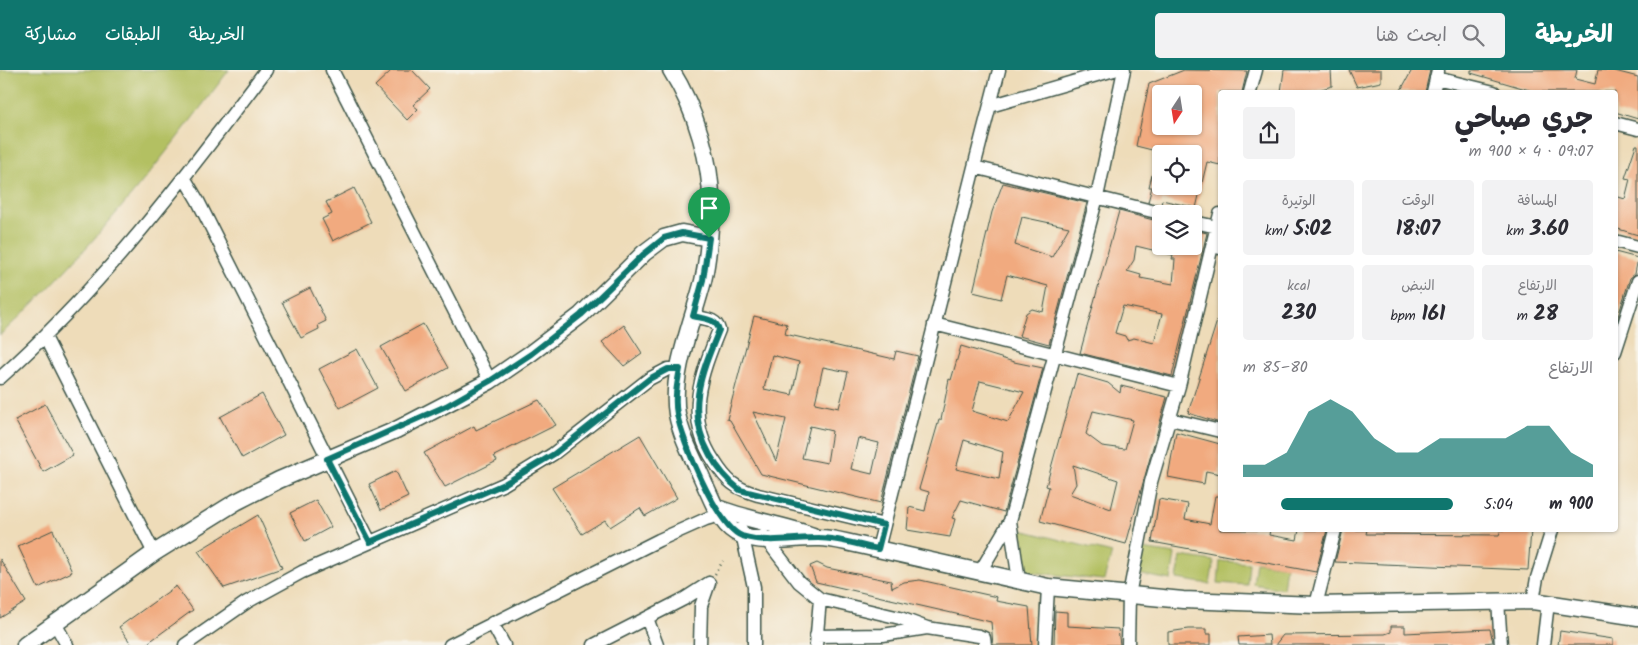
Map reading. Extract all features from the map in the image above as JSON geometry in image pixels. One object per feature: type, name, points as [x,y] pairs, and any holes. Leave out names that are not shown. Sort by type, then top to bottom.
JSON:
[{"type":"street","points":[[0,378],[45,337],[101,276],[185,178],[266,70]]},
{"type":"street","points":[[332,70],[490,381]]},
{"type":"street","points":[[671,70],[692,112],[705,155],[711,208],[703,280],[680,369],[676,392],[677,413],[686,445],[727,513],[731,529],[742,536],[765,540],[820,538]]},
{"type":"street","points":[[878,549],[999,70]]},
{"type":"street","points":[[990,106],[1114,70]]},
{"type":"street","points":[[980,572],[1010,521],[1097,197],[1124,70]]},
{"type":"street","points":[[1251,90],[1256,70]]},
{"type":"street","points":[[1433,90],[1437,74],[1488,90]]},
{"type":"street","points":[[1618,124],[1638,129]]},
{"type":"street","points":[[974,167],[1152,211]]},
{"type":"street","points":[[185,178],[370,542]]},
{"type":"street","points":[[1128,645],[1129,594],[1151,482],[1170,419],[1216,247],[1218,223]]},
{"type":"street","points":[[1202,224],[1217,228]]},
{"type":"street","points":[[25,645],[56,625],[154,553],[236,502],[446,406],[490,381],[531,354],[581,315],[644,254],[664,238],[682,233],[709,238]]},
{"type":"street","points":[[1618,243],[1638,247]]},
{"type":"street","points":[[1618,343],[1638,281]]},
{"type":"street","points":[[693,316],[712,320],[717,324],[719,330],[701,381],[696,412],[700,437],[727,480],[740,490],[884,525]]},
{"type":"street","points":[[934,324],[1179,386]]},
{"type":"street","points":[[45,337],[154,553]]},
{"type":"street","points":[[185,645],[247,602],[302,572],[504,484],[554,454],[649,379],[668,369],[680,369]]},
{"type":"street","points":[[1170,419],[1218,431]]},
{"type":"street","points":[[450,645],[659,540],[706,519],[727,513],[765,521],[820,538],[1048,587],[1183,600],[1316,605],[1541,602],[1638,617]]},
{"type":"street","points":[[765,521],[762,528],[765,540],[799,582],[820,599],[887,615],[927,628],[979,636],[984,638],[985,645]]},
{"type":"street","points":[[1010,521],[1019,581]]},
{"type":"street","points":[[1316,605],[1334,532]]},
{"type":"street","points":[[1543,645],[1541,602],[1537,578],[1551,532]]},
{"type":"street","points":[[742,536],[754,587],[754,645]]},
{"type":"street","points":[[594,645],[708,584],[701,606],[700,645]]},
{"type":"street","points":[[1045,645],[1048,587]]},
{"type":"street","points":[[820,599],[816,640],[889,635],[927,628]]},
{"type":"street","points":[[1498,602],[1501,645]]},
{"type":"street","points":[[647,618],[657,645]]},
{"type":"street","points":[[492,623],[504,645]]},
{"type":"street","points":[[56,625],[67,645]]},
{"type":"green space","points":[[0,70],[229,70],[176,140],[92,241],[32,305],[0,335]]},
{"type":"green space","points":[[1021,530],[1112,553],[1104,580],[1028,572]]},
{"type":"green space","points":[[1142,549],[1175,554],[1171,580],[1137,574]]},
{"type":"green space","points":[[1181,556],[1214,561],[1210,584],[1177,579]]},
{"type":"green space","points":[[1220,561],[1249,563],[1247,585],[1218,583]]},
{"type":"green space","points":[[1256,562],[1286,566],[1283,589],[1253,584]]},
{"type":"building","points":[[392,70],[412,70],[430,89],[413,105],[418,109],[407,120],[375,86]]},
{"type":"building","points":[[1184,70],[1247,71],[1242,90],[1218,90],[1218,165],[1207,162],[1202,183],[1202,145],[1152,145],[1152,150],[1136,146],[1149,84]]},
{"type":"building","points":[[1284,70],[1331,70],[1332,86],[1319,90],[1281,90]]},
{"type":"building","points":[[1349,70],[1381,70],[1381,82],[1357,87]]},
{"type":"building","points":[[1412,70],[1430,70],[1425,90],[1401,90]]},
{"type":"building","points":[[1471,70],[1577,70],[1575,79],[1595,84],[1598,70],[1611,70],[1638,77],[1638,119],[1618,113],[1618,90],[1529,90],[1471,73]]},
{"type":"building","points":[[1636,145],[1638,145],[1638,235],[1618,229],[1618,197],[1625,199],[1630,179],[1625,178]]},
{"type":"building","points":[[1152,175],[1152,187],[1149,187]]},
{"type":"building","points":[[1003,183],[1087,203],[1049,344],[1019,336],[1026,313],[1032,309],[1043,312],[1048,286],[1007,275],[1001,299],[973,292],[992,212]],"holes":[[[1022,217],[1069,227],[1052,257],[1015,245]]]},
{"type":"building","points":[[1152,187],[1152,195],[1199,195],[1197,205],[1183,205],[1162,200],[1161,205],[1148,202]]},
{"type":"building","points":[[354,188],[371,222],[333,241],[322,219],[332,214],[326,202]]},
{"type":"building","points":[[1119,211],[1152,220],[1152,250],[1136,246],[1134,260],[1127,271],[1141,275],[1140,278],[1173,284],[1175,259],[1172,259],[1173,255],[1202,255],[1172,376],[1080,353]],"holes":[[[1123,306],[1162,314],[1154,343],[1134,338],[1127,340],[1125,336],[1115,333]]]},
{"type":"building","points":[[1202,232],[1207,233],[1202,253]]},
{"type":"building","points":[[1618,253],[1638,258],[1635,274],[1630,278],[1618,316]]},
{"type":"building","points":[[310,288],[326,321],[318,325],[319,329],[301,338],[282,302]]},
{"type":"building","points":[[754,316],[787,324],[785,334],[894,359],[896,351],[918,356],[881,503],[761,474],[730,420],[727,419]],"holes":[[[772,355],[799,362],[792,395],[764,389]],[[823,367],[848,372],[839,408],[815,403]],[[753,412],[786,419],[776,461]],[[810,426],[832,431],[827,463],[802,458]],[[858,438],[879,443],[872,474],[851,469]]]},
{"type":"building","points":[[1217,321],[1218,422],[1188,413]]},
{"type":"building","points":[[423,324],[448,368],[406,391],[381,347]]},
{"type":"building","points":[[624,325],[642,353],[624,366],[602,342]]},
{"type":"building","points":[[961,346],[1014,362],[1043,368],[1004,512],[961,500],[952,518],[955,519],[950,537],[907,530],[909,507],[925,511],[929,492],[919,489],[939,420],[941,420],[949,379],[951,380]],"holes":[[[980,381],[1024,392],[1008,422],[972,411]],[[964,440],[1003,452],[999,479],[956,469]]]},
{"type":"building","points":[[357,349],[378,388],[340,408],[319,369]]},
{"type":"building","points":[[1077,374],[1108,383],[1120,393],[1121,386],[1167,397],[1126,544],[1040,521],[1049,487],[1046,486]],"holes":[[[1093,411],[1133,420],[1125,449],[1102,446],[1086,434]],[[1073,465],[1118,480],[1111,509],[1070,494],[1076,484]]]},
{"type":"building","points":[[262,394],[284,435],[242,458],[220,417]]},
{"type":"building","points":[[539,400],[556,425],[494,456],[497,461],[445,487],[424,453],[474,426],[476,430]]},
{"type":"building","points":[[45,404],[73,455],[43,472],[15,420]]},
{"type":"building","points":[[1176,432],[1218,443],[1218,474],[1206,471],[1204,484],[1168,477]]},
{"type":"building","points":[[640,435],[677,498],[645,516],[640,508],[610,527],[605,520],[582,534],[552,488]]},
{"type":"building","points":[[396,471],[408,497],[381,510],[369,484]]},
{"type":"building","points":[[1215,496],[1218,496],[1218,532],[1270,532],[1269,535],[1297,540],[1299,532],[1326,532],[1316,572],[1152,542],[1159,499],[1188,504],[1185,519],[1210,524]]},
{"type":"building","points":[[316,500],[331,527],[305,541],[290,513]]},
{"type":"building","points":[[258,515],[282,568],[224,588],[198,551]]},
{"type":"building","points":[[53,530],[72,572],[38,588],[18,546]]},
{"type":"building","points":[[1342,532],[1366,532],[1366,534],[1499,535],[1500,532],[1531,532],[1528,570],[1335,562]]},
{"type":"building","points":[[0,559],[26,602],[0,618]]},
{"type":"building","points":[[817,563],[827,568],[891,581],[892,588],[904,582],[920,580],[997,597],[996,601],[1029,607],[1032,645],[993,645],[991,622],[816,582],[810,566]]},
{"type":"building","points":[[176,586],[193,610],[145,645],[132,645],[119,627]]},
{"type":"building","points":[[1055,611],[1067,612],[1067,626],[1118,629],[1120,645],[1054,645]]},
{"type":"building","points":[[1391,626],[1405,626],[1405,633],[1490,629],[1493,642],[1485,643],[1487,645],[1275,645],[1283,635],[1385,634],[1391,632]]},
{"type":"building","points":[[1206,629],[1206,634],[1211,634],[1211,645],[1168,645],[1168,632]]},
{"type":"building","points":[[1560,631],[1613,639],[1613,645],[1558,645]]},
{"type":"building","points":[[1269,635],[1270,645],[1239,645],[1238,637]]},
{"type":"route","points":[[682,233],[696,234],[709,238],[703,280],[693,316],[712,320],[717,324],[719,330],[701,381],[696,412],[700,437],[712,459],[727,480],[740,490],[884,525],[878,549],[820,538],[759,539],[742,536],[731,529],[724,522],[715,507],[686,445],[677,413],[676,392],[680,369],[668,369],[649,379],[554,454],[504,484],[458,506],[370,542],[327,459],[396,430],[446,406],[490,381],[531,354],[581,315],[644,254],[664,238],[682,233]]}]
